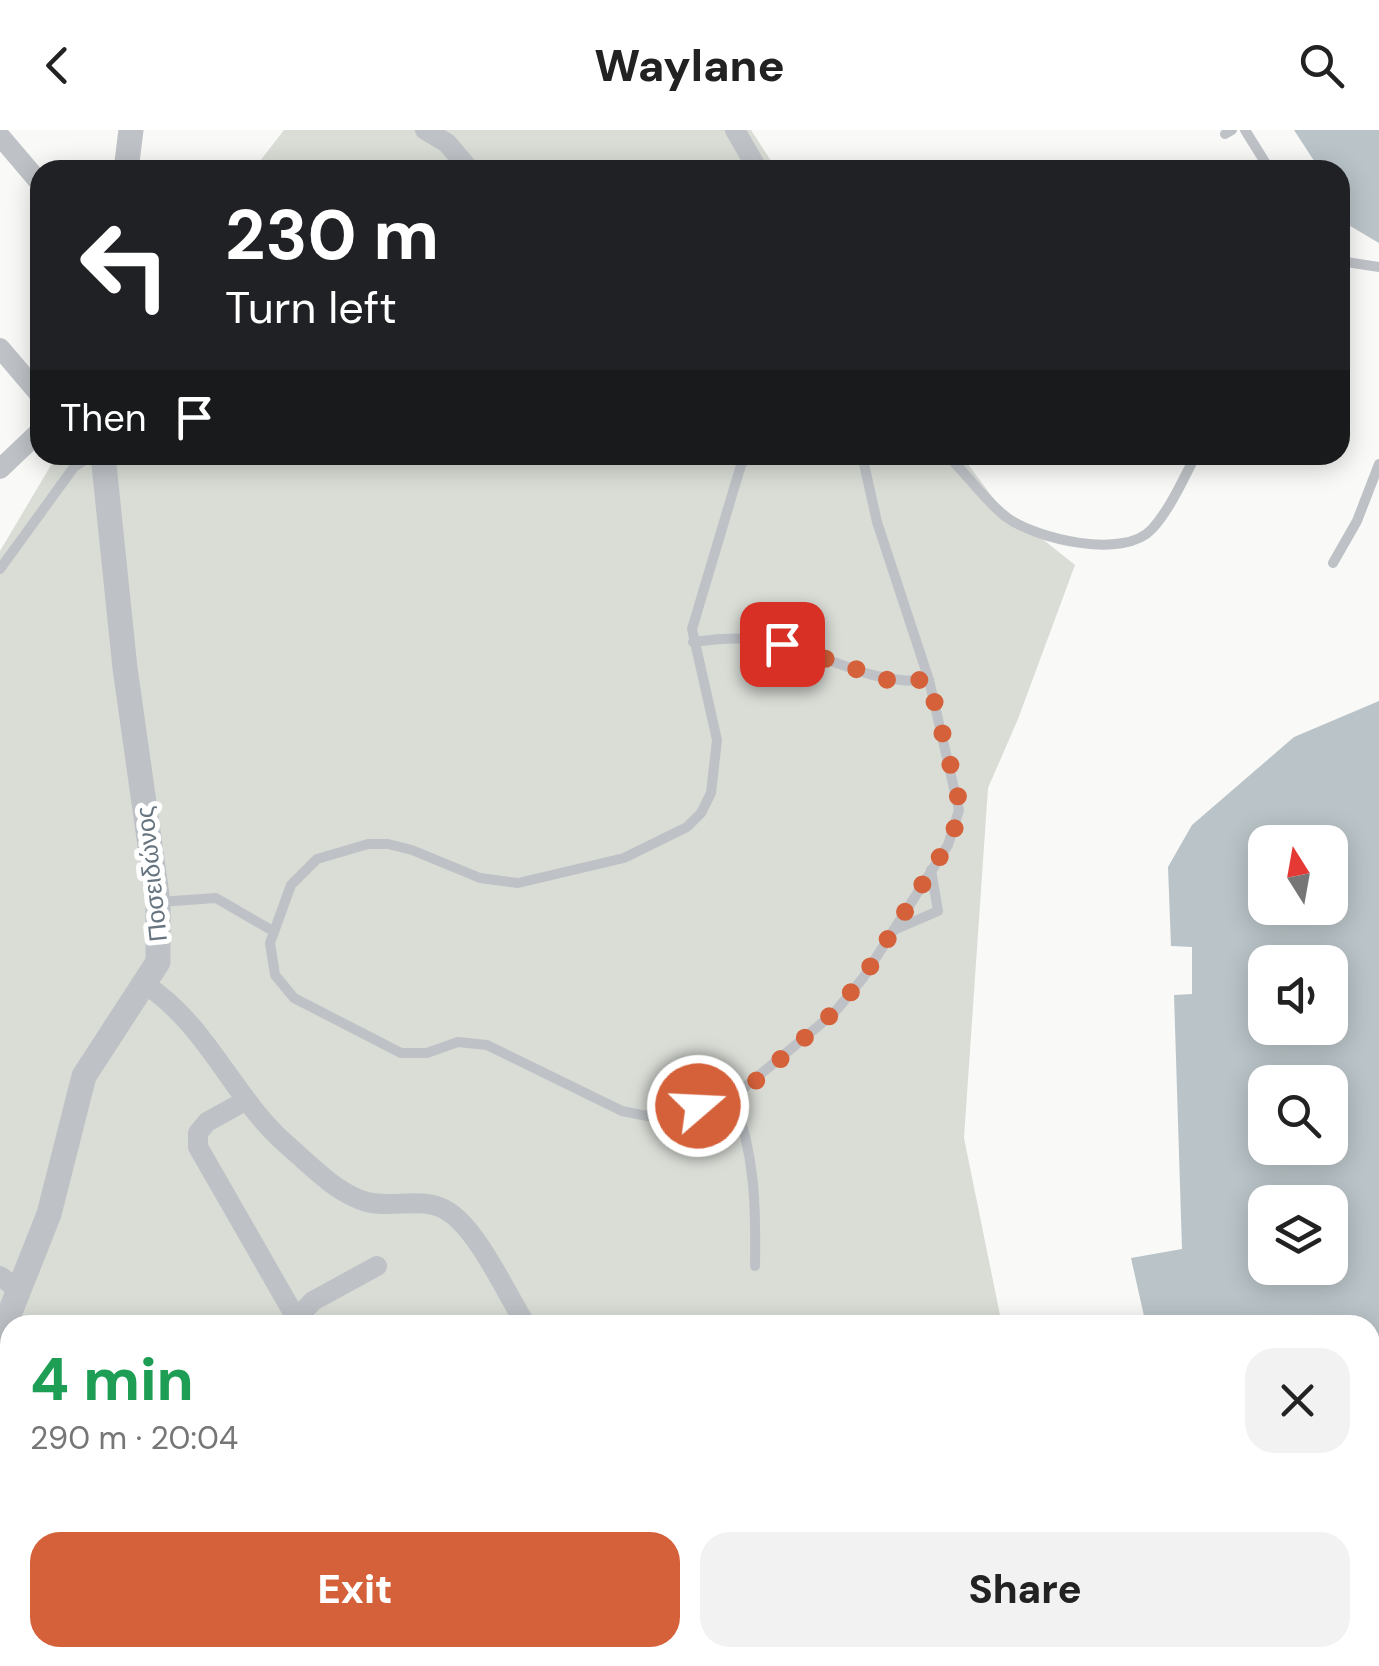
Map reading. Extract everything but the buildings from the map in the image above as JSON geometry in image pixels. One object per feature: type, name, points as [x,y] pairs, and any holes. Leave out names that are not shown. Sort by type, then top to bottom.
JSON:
[{"type":"street","points":[[127,160],[131,130]]},
{"type":"street","points":[[425,130],[447,143],[461,160]]},
{"type":"street","points":[[735,130],[752,160]]},
{"type":"street","points":[[2,144],[30,173]]},
{"type":"street","points":[[0,348],[30,383]]},
{"type":"street","points":[[0,469],[30,440]]},
{"type":"street","name":"Ποσειδώνος","points":[[6,1315],[8,1282],[48,1214],[84,1076],[158,962],[158,902],[125,668],[104,465]]},
{"type":"street","points":[[146,985],[184,1015],[245,1101],[284,1142],[350,1194],[382,1204],[436,1204],[453,1214],[520,1315]]},
{"type":"street","points":[[245,1101],[207,1122],[198,1133],[198,1147],[292,1315]]},
{"type":"street","points":[[302,1315],[314,1301],[377,1266]]},
{"type":"lane","points":[[1246,130],[1264,160]]},
{"type":"lane","points":[[1350,263],[1379,268]]},
{"type":"lane","points":[[1333,562],[1357,521],[1379,464]]},
{"type":"lane","points":[[0,569],[77,465]]},
{"type":"lane","points":[[740,465],[693,619],[693,642],[715,728],[716,766],[711,794],[701,813],[687,827],[624,858],[518,883],[480,878],[412,850],[368,844],[317,859],[291,885],[273,931],[271,959],[282,987],[294,998],[388,1048],[415,1054],[458,1042],[487,1044],[634,1115],[662,1114],[734,1097],[834,1012],[863,978],[931,870],[956,825],[959,810],[929,680],[877,522],[864,465]]},
{"type":"lane","points":[[958,465],[997,510],[1022,528],[1097,544],[1130,542],[1152,529],[1190,465]]},
{"type":"lane","points":[[693,642],[754,639],[782,644],[888,680],[929,680]]},
{"type":"lane","points":[[892,931],[938,911],[931,870]]},
{"type":"lane","points":[[158,902],[216,898],[273,931]]},
{"type":"lane","points":[[734,1097],[746,1129],[755,1176],[755,1266]]},
{"type":"shaded area","points":[[284,130],[751,130],[770,160],[261,160]]},
{"type":"shaded area","points":[[1294,130],[1379,130],[1379,243],[1350,226],[1350,160],[1314,160]]},
{"type":"shaded area","points":[[51,465],[968,465],[997,503],[1075,565],[988,788],[964,1138],[1000,1315],[0,1315],[0,551]]},
{"type":"shaded area","points":[[1379,701],[1379,1315],[1144,1315],[1131,1258],[1182,1249],[1174,995],[1192,994],[1192,947],[1171,946],[1168,867],[1192,825],[1294,737]]},
{"type":"route","points":[[698,1106],[734,1097],[750,1086],[848,997],[948,844],[959,810],[929,680],[888,680],[782,644]]}]
